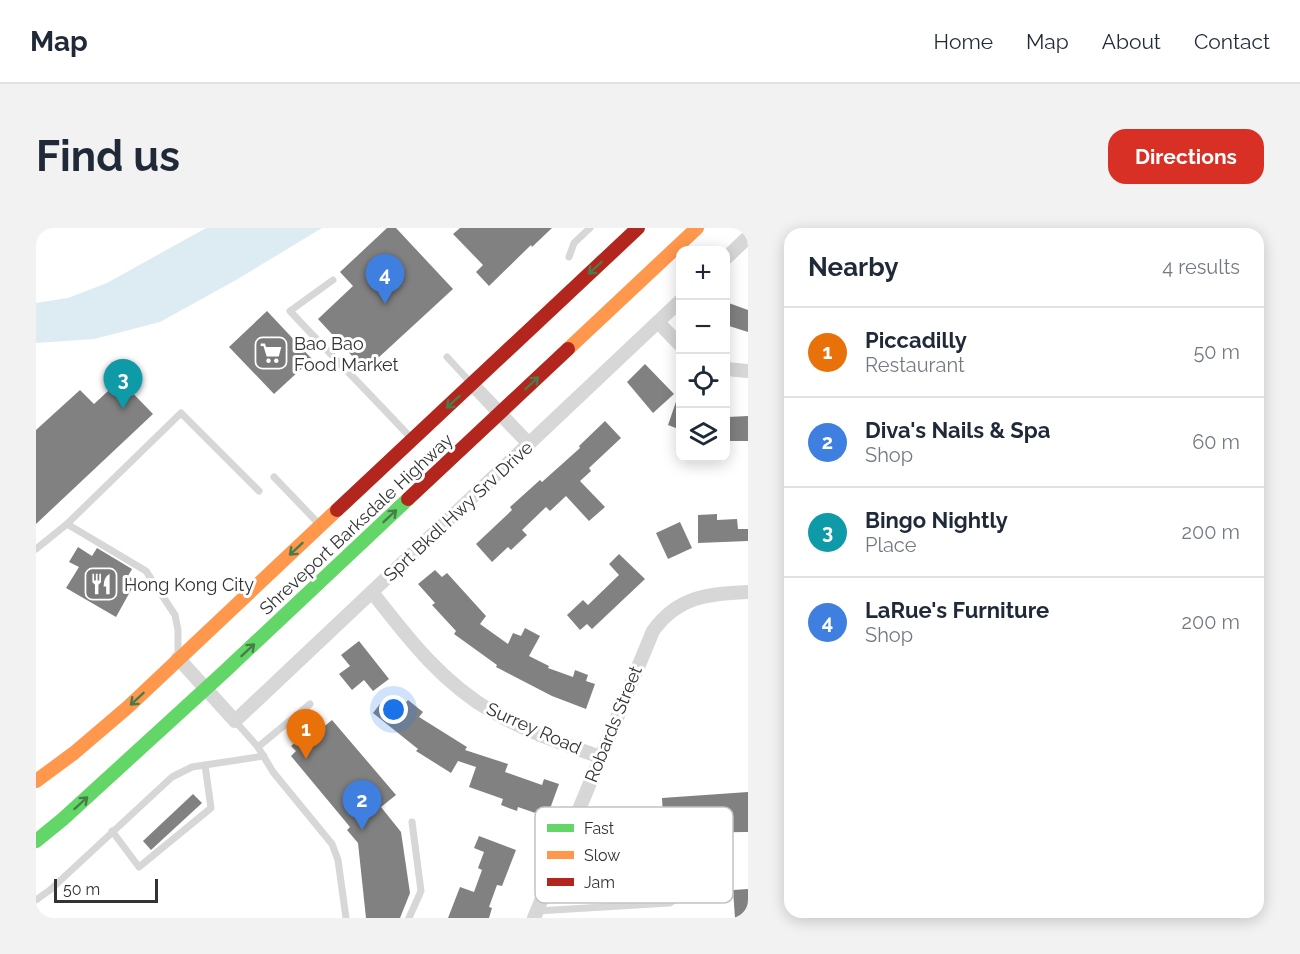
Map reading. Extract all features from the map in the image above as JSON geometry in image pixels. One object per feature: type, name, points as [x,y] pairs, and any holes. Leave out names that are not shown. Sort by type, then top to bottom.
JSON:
[{"type":"main road","name":"Shreveport Barksdale Highway","points":[[36,781],[105,729],[153,685],[178,658],[638,228]]},
{"type":"main road","name":"Shreveport Barksdale Highway","points":[[36,841],[205,690],[697,228]]},
{"type":"street","points":[[730,254],[748,237]]},
{"type":"street","name":"Sprt Bkdl Hwy Srv Drive","points":[[235,721],[676,306]]},
{"type":"street","points":[[658,322],[676,340]]},
{"type":"street","points":[[730,369],[748,371]]},
{"type":"street","points":[[472,384],[529,444]]},
{"type":"street","name":"Surrey Road","points":[[372,592],[410,641],[463,692],[492,712],[521,726],[600,757]]},
{"type":"street","name":"Robards Street","points":[[580,807],[647,644],[659,623],[675,609],[693,599],[712,594],[748,592]]},
{"type":"street","points":[[178,658],[235,721]]},
{"type":"lane","points":[[569,257],[574,243],[590,228]]},
{"type":"lane","points":[[333,280],[290,311],[339,365],[413,439]]},
{"type":"lane","points":[[447,357],[472,384]]},
{"type":"lane","points":[[36,549],[67,524],[180,413],[259,491]]},
{"type":"lane","points":[[274,477],[321,525]]},
{"type":"lane","points":[[67,524],[146,571],[176,615],[178,658]]},
{"type":"lane","points":[[258,747],[310,704]]},
{"type":"lane","points":[[235,721],[258,747],[273,772],[332,844],[338,860],[346,918]]},
{"type":"lane","points":[[36,900],[50,890],[172,777],[192,767],[264,756]]},
{"type":"lane","points":[[112,831],[140,867],[211,808],[205,765]]},
{"type":"lane","points":[[409,918],[421,891],[412,822]]},
{"type":"lane","points":[[535,914],[670,903]]},
{"type":"shaded area","points":[[206,228],[322,228],[236,280],[160,322],[94,339],[36,343],[36,303],[68,298],[107,283]]},
{"type":"building","points":[[387,228],[396,228],[453,289],[365,370],[318,319],[353,286],[340,272]]},
{"type":"building","points":[[460,228],[552,228],[489,286],[476,272],[483,265],[453,234]]},
{"type":"building","points":[[730,303],[748,310],[748,332],[730,326]]},
{"type":"building","name":"Bao Bao Food Market","points":[[267,311],[312,359],[274,394],[229,347]]},
{"type":"building","points":[[645,364],[674,394],[653,413],[627,382]]},
{"type":"building","points":[[120,380],[153,414],[36,524],[36,430],[80,390],[94,404]]},
{"type":"building","points":[[676,402],[676,428],[668,425]]},
{"type":"building","points":[[748,416],[748,441],[730,441],[730,417]]},
{"type":"building","points":[[605,421],[621,438],[589,468],[591,471],[580,481],[605,507],[589,521],[566,496],[550,511],[546,507],[522,530],[527,535],[511,550],[508,547],[492,562],[476,544],[512,510],[510,507],[580,448],[579,446]]},
{"type":"building","points":[[717,514],[717,520],[737,519],[738,529],[748,529],[748,541],[698,543],[698,515]]},
{"type":"building","points":[[680,522],[692,548],[668,559],[656,533]]},
{"type":"building","name":"Hong Kong City","points":[[78,547],[92,556],[97,548],[132,569],[128,576],[136,581],[116,617],[66,588],[79,567],[69,562]]},
{"type":"building","points":[[619,554],[645,579],[592,629],[587,624],[580,630],[567,615],[583,600],[588,605],[619,575],[609,564]]},
{"type":"building","points":[[435,570],[442,577],[447,573],[486,616],[480,624],[508,644],[513,633],[521,636],[525,628],[540,636],[529,656],[549,666],[548,668],[573,677],[575,670],[588,675],[586,681],[595,684],[586,709],[552,696],[496,667],[497,665],[454,634],[456,631],[432,605],[435,603],[418,584]]},
{"type":"building","points":[[359,641],[389,679],[373,691],[364,680],[352,690],[339,674],[350,666],[341,655]]},
{"type":"building","points":[[383,700],[398,712],[408,700],[423,712],[419,717],[467,747],[465,750],[508,764],[505,772],[542,785],[544,779],[559,784],[551,807],[535,807],[535,813],[518,807],[517,811],[501,805],[503,799],[469,787],[476,767],[458,761],[451,773],[416,751],[418,749],[373,713]]},
{"type":"building","points":[[332,720],[396,795],[381,807],[401,832],[410,893],[400,918],[366,918],[358,843],[347,830],[350,827],[291,756],[296,751],[291,746],[305,734],[309,739]]},
{"type":"building","points":[[748,792],[748,832],[733,832],[733,807],[663,807],[662,798]]},
{"type":"building","points":[[193,794],[202,803],[151,850],[143,841]]},
{"type":"building","points":[[479,836],[516,850],[502,886],[497,885],[489,907],[492,908],[489,918],[448,918],[460,887],[474,892],[482,870],[478,868],[484,852],[474,848]]},
{"type":"building","points":[[748,889],[748,918],[735,918],[733,890]]},
{"type":"traffic: fast","points":[[36,841],[224,672],[408,499]]},
{"type":"traffic: slow","points":[[568,349],[697,228]]},
{"type":"traffic: slow","points":[[36,781],[74,753],[128,707],[337,510]]},
{"type":"traffic: jam","points":[[337,510],[638,228]]},
{"type":"traffic: jam","points":[[408,499],[568,349]]},
{"type":"place","name":"LaRue's Furniture","points":[[385,304]]},
{"type":"place","name":"Bao Bao Food Market","points":[[271,353]]},
{"type":"place","name":"Bingo Nightly","points":[[123,409]]},
{"type":"place","name":"Hong Kong City","points":[[101,584]]},
{"type":"place","name":"Piccadilly","points":[[306,759]]},
{"type":"place","name":"Diva's Nails & Spa","points":[[362,830]]}]
